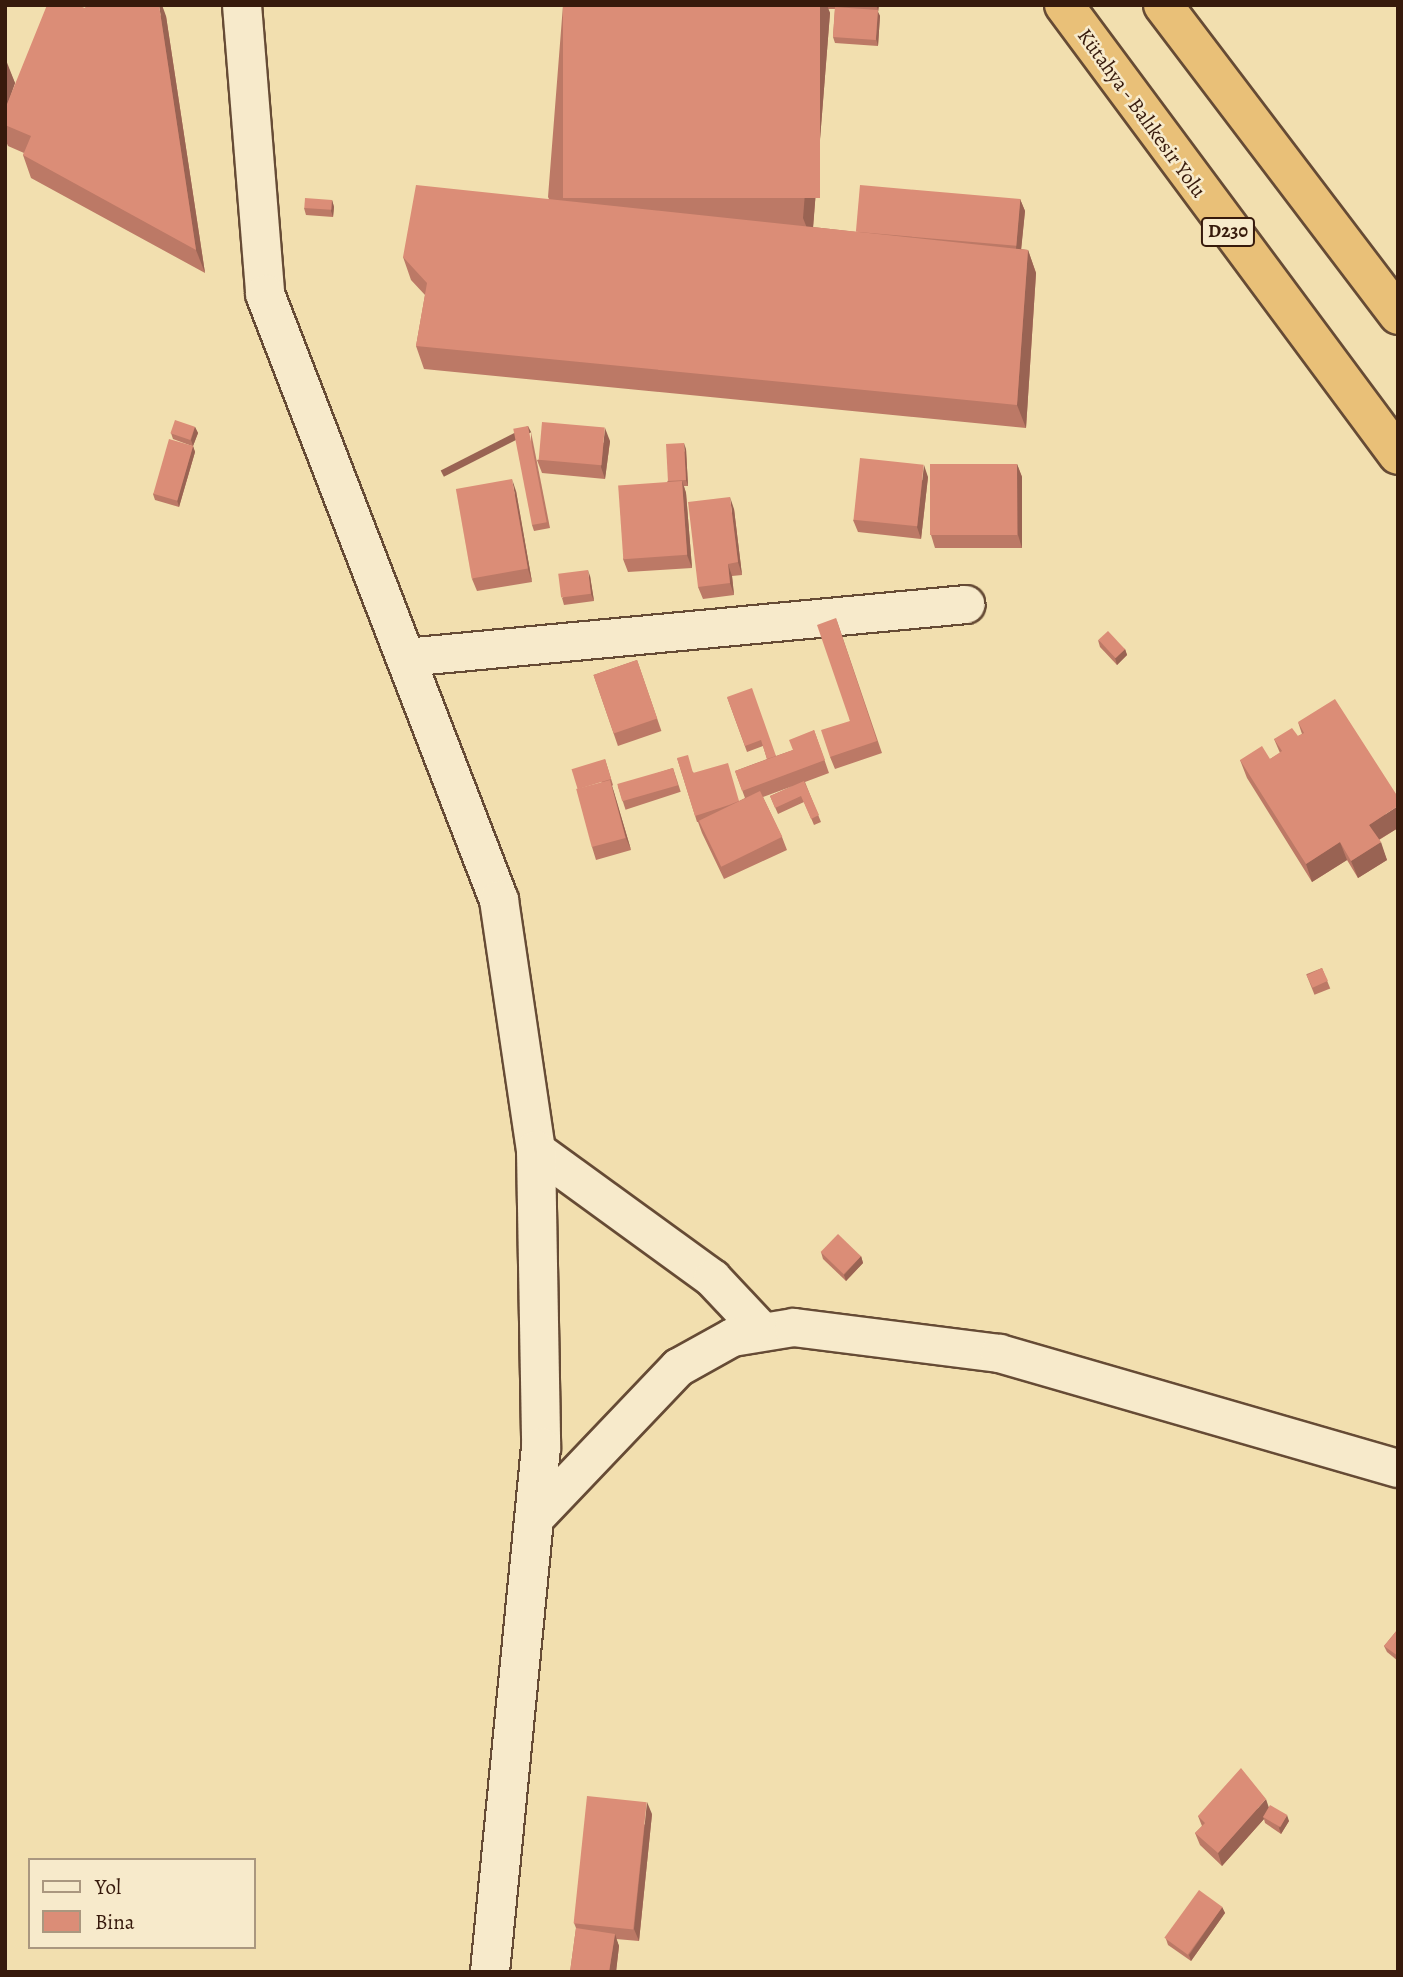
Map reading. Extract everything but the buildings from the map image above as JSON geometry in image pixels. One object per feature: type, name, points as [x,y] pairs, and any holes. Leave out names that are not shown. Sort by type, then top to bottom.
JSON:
[{"type":"highway","name":"Kütahya - Balıkesir Yolu","points":[[1064,5],[1398,455]]},
{"type":"highway","points":[[1163,5],[1398,314]]},
{"type":"street","points":[[242,5],[265,294],[499,900],[536,1150],[541,1447],[490,1972]]},
{"type":"street","points":[[405,657],[966,604]]},
{"type":"street","points":[[536,1150],[712,1278],[761,1330]]},
{"type":"street","points":[[534,1517],[678,1367],[713,1345],[761,1330],[826,1328],[999,1353],[1398,1468]]}]
